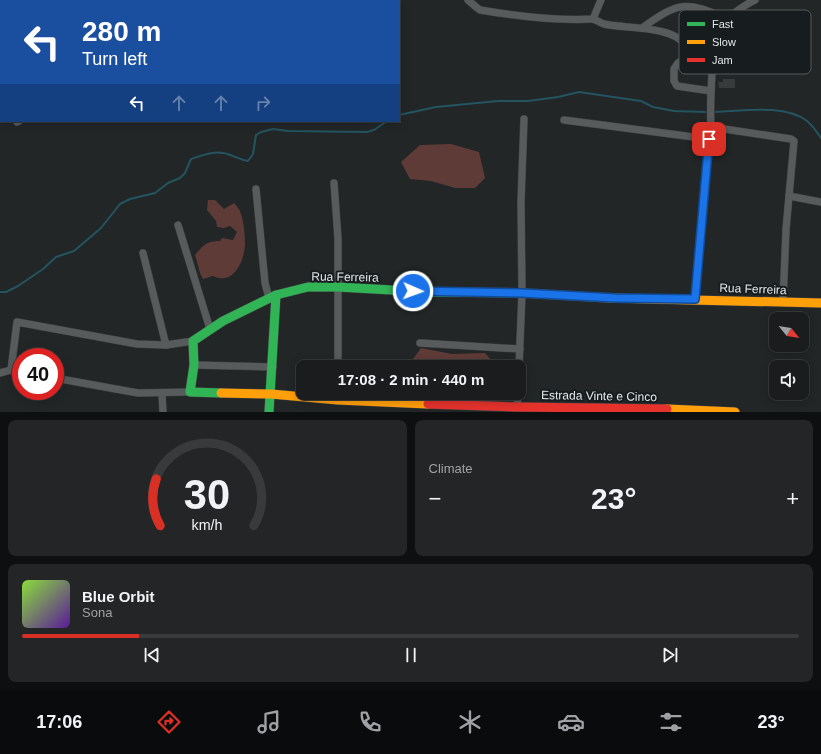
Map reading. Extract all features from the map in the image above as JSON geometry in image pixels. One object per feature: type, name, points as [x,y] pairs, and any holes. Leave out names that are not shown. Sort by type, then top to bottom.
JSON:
[{"type":"street","points":[[468,0],[480,10],[565,19],[593,18],[604,24],[664,32],[679,39]]},
{"type":"street","points":[[593,18],[601,0]]},
{"type":"street","points":[[740,10],[755,0]]},
{"type":"street","points":[[642,28],[666,11],[678,6],[692,6],[705,10]]},
{"type":"street","points":[[679,62],[674,69],[674,82],[676,86],[712,91]]},
{"type":"street","points":[[695,299],[711,129],[713,74]]},
{"type":"street","points":[[519,360],[522,293],[521,202],[524,119]]},
{"type":"street","points":[[564,120],[709,139]]},
{"type":"street","points":[[711,129],[718,128],[791,139],[794,141],[786,229],[783,303]]},
{"type":"street","points":[[334,183],[338,239],[338,360]]},
{"type":"street","points":[[256,189],[265,283],[273,297],[273,367],[269,412]]},
{"type":"street","points":[[789,196],[821,202]]},
{"type":"street","points":[[178,225],[210,330]]},
{"type":"street","points":[[143,253],[166,345]]},
{"type":"street","name":"Rua Ferreira","points":[[193,341],[223,322],[273,297],[308,288],[338,287],[428,292],[522,293],[615,298],[821,303]]},
{"type":"street","points":[[0,374],[11,370],[17,322],[137,344],[166,345],[193,341],[194,365],[190,392],[138,394],[64,380]]},
{"type":"street","points":[[420,343],[520,349]]},
{"type":"street","points":[[194,365],[273,367]]},
{"type":"street","name":"Estrada Vinte e Cinco","points":[[190,392],[296,395]]},
{"type":"street","points":[[162,394],[163,412]]},
{"type":"street","name":"Estrada Vinte e Cinco","points":[[403,400],[517,407],[735,412]]},
{"type":"street","points":[[517,407],[518,400]]},
{"type":"shaded area","points":[[451,144],[479,152],[485,178],[475,188],[455,188],[431,181],[410,179],[401,162],[420,145]]},
{"type":"shaded area","points":[[208,200],[215,200],[224,209],[234,203],[242,217],[245,245],[244,252],[240,265],[236,271],[226,278],[213,276],[203,279],[195,255],[208,243],[220,241],[222,238],[233,240],[237,232],[230,226],[224,228],[217,227],[216,221],[207,210]]},
{"type":"shaded area","points":[[421,348],[452,354],[485,353],[491,360],[412,360]]},
{"type":"building","points":[[723,79],[735,79],[735,88],[719,88],[718,82],[723,82]]},
{"type":"waterway","points":[[400,115],[436,107],[498,101],[528,101],[558,97],[579,92],[641,101],[653,107],[674,111],[705,112]]},
{"type":"waterway","points":[[716,112],[750,110],[775,110],[787,112],[807,121],[821,138]]},
{"type":"waterway","points":[[0,292],[6,292],[18,286],[43,269],[56,257],[74,251],[101,228],[120,204],[130,199],[155,193],[168,183],[180,178],[185,173],[191,159],[206,154],[222,153],[248,161],[253,154],[256,135],[273,129],[288,131],[367,132],[374,130],[386,122]]},
{"type":"traffic: fast","points":[[276,295],[308,287],[338,287],[427,292],[522,293],[610,298]]},
{"type":"traffic: fast","points":[[221,393],[190,392],[194,365],[193,341],[223,321],[276,295],[269,412]]},
{"type":"traffic: slow","points":[[610,298],[821,303]]},
{"type":"traffic: slow","points":[[221,393],[271,394],[338,400],[428,404]]},
{"type":"traffic: slow","points":[[667,409],[735,412]]},
{"type":"traffic: jam","points":[[428,404],[667,409]]},
{"type":"route","points":[[413,291],[522,293],[615,298],[695,299],[709,139]]}]
